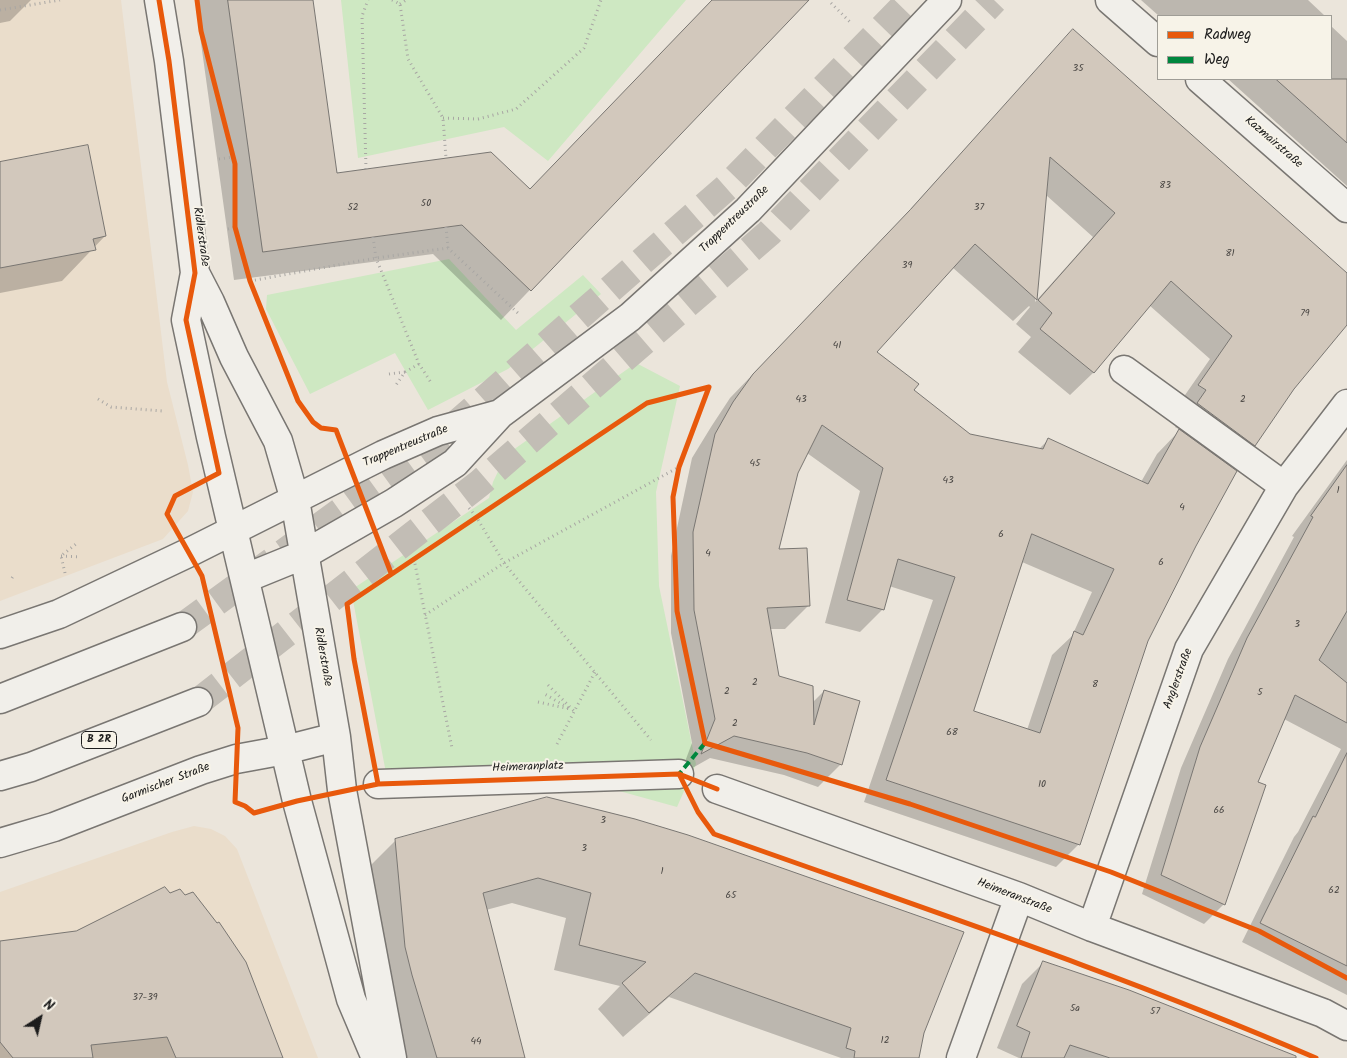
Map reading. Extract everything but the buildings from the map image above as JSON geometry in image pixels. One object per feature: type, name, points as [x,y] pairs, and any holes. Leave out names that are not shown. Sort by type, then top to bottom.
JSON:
[{"type":"main road","name":"Ridlerstraße","points":[[159,0],[194,274],[186,320],[213,446],[246,578],[285,750],[351,999],[376,1058]]},
{"type":"main road","name":"Trappentreustraße","points":[[246,578],[305,554],[386,508],[455,463],[500,414],[630,317],[748,210],[947,0]]},
{"type":"main road","points":[[1110,0],[1157,41]]},
{"type":"main road","name":"Kazmairstraße","points":[[1201,80],[1347,208]]},
{"type":"main road","name":"Ridlerstraße","points":[[194,274],[210,302],[234,357],[278,441],[295,500],[336,737],[344,799],[392,1058]]},
{"type":"main road","points":[[1124,370],[1284,486]]},
{"type":"main road","name":"Anglerstraße","points":[[1092,927],[1189,649],[1284,486],[1347,404]]},
{"type":"main road","name":"Trappentreustraße","points":[[234,530],[383,455],[438,431],[500,414]]},
{"type":"main road","points":[[0,634],[59,614],[234,530]]},
{"type":"main road","points":[[0,699],[182,627]]},
{"type":"main road","name":"B 2R","points":[[0,776],[31,767],[198,702]]},
{"type":"main road","name":"Garmischer Straße","points":[[0,843],[54,827],[201,770],[236,759],[285,750],[336,737]]},
{"type":"main road","name":"Heimeranplatz","points":[[378,784],[678,774]]},
{"type":"main road","name":"Heimeranstraße","points":[[718,789],[1019,898],[1322,1013],[1347,1026]]},
{"type":"main road","points":[[961,1058],[1019,898]]},
{"type":"path","points":[[0,10],[60,0]]},
{"type":"path","points":[[366,169],[362,16],[368,0]]},
{"type":"path","points":[[392,0],[401,2],[406,0]]},
{"type":"path","points":[[443,118],[478,119],[516,109],[584,48],[601,0]]},
{"type":"path","points":[[401,2],[408,59],[443,118],[446,158]]},
{"type":"path","points":[[831,2],[850,22]]},
{"type":"path","points":[[219,159],[233,158]]},
{"type":"path","points":[[228,229],[235,226]]},
{"type":"path","points":[[446,227],[448,248],[520,316]]},
{"type":"path","points":[[373,237],[376,258],[419,364],[432,384]]},
{"type":"path","points":[[250,281],[376,258],[448,248]]},
{"type":"path","points":[[389,374],[405,372],[419,364]]},
{"type":"path","points":[[396,385],[405,372]]},
{"type":"path","points":[[98,399],[112,407],[163,411]]},
{"type":"path","points":[[425,615],[504,563],[679,467]]},
{"type":"path","points":[[469,508],[504,563],[678,774]]},
{"type":"path","points":[[469,523],[485,513]]},
{"type":"path","points":[[61,556],[76,544]]},
{"type":"path","points":[[406,564],[422,554]]},
{"type":"path","points":[[61,556],[80,557]]},
{"type":"path","points":[[61,556],[66,576]]},
{"type":"path","points":[[414,559],[459,781]]},
{"type":"path","points":[[538,778],[595,672]]},
{"type":"path","points":[[548,685],[574,711]]},
{"type":"path","points":[[543,694],[570,708]]},
{"type":"path","points":[[538,702],[570,708]]},
{"type":"shaded area","points":[[0,0],[121,0],[167,382],[193,492],[188,511],[163,539],[0,601]]},
{"type":"shaded area","points":[[194,826],[211,829],[225,836],[237,849],[318,1058],[0,1058],[0,892]]},
{"type":"green space","points":[[341,0],[686,0],[548,161],[504,127],[358,158]]},
{"type":"green space","points":[[449,259],[516,330],[583,275],[601,294],[508,369],[428,410],[395,353],[310,394],[266,309],[267,295]]},
{"type":"green space","points":[[636,363],[680,386],[656,492],[659,586],[696,764],[677,807],[529,766],[386,773],[351,590],[489,498],[493,482],[506,455]]},
{"type":"tunnel","points":[[182,627],[436,442],[728,186],[910,0]]},
{"type":"tunnel","points":[[198,702],[480,483],[769,233],[994,0]]},
{"type":"marked path","points":[[675,774],[679,774],[705,743],[705,740]]},
{"type":"cycle path","points":[[159,0],[169,61],[195,273],[186,320],[219,473],[175,496],[167,514],[202,576],[238,728],[235,802],[245,806],[254,813],[297,801],[378,784],[679,774],[717,789]]},
{"type":"cycle path","points":[[197,0],[201,31],[235,164],[235,227],[250,281],[298,401],[313,422],[321,428],[336,430],[391,573]]},
{"type":"cycle path","points":[[705,743],[677,611],[673,497],[679,467],[709,387]]},
{"type":"cycle path","points":[[378,784],[354,659],[347,604],[647,403],[709,387]]},
{"type":"cycle path","points":[[705,743],[910,804],[1111,872],[1259,931],[1347,978]]},
{"type":"cycle path","points":[[679,774],[698,812],[714,834],[1092,969],[1167,997],[1316,1058]]}]
